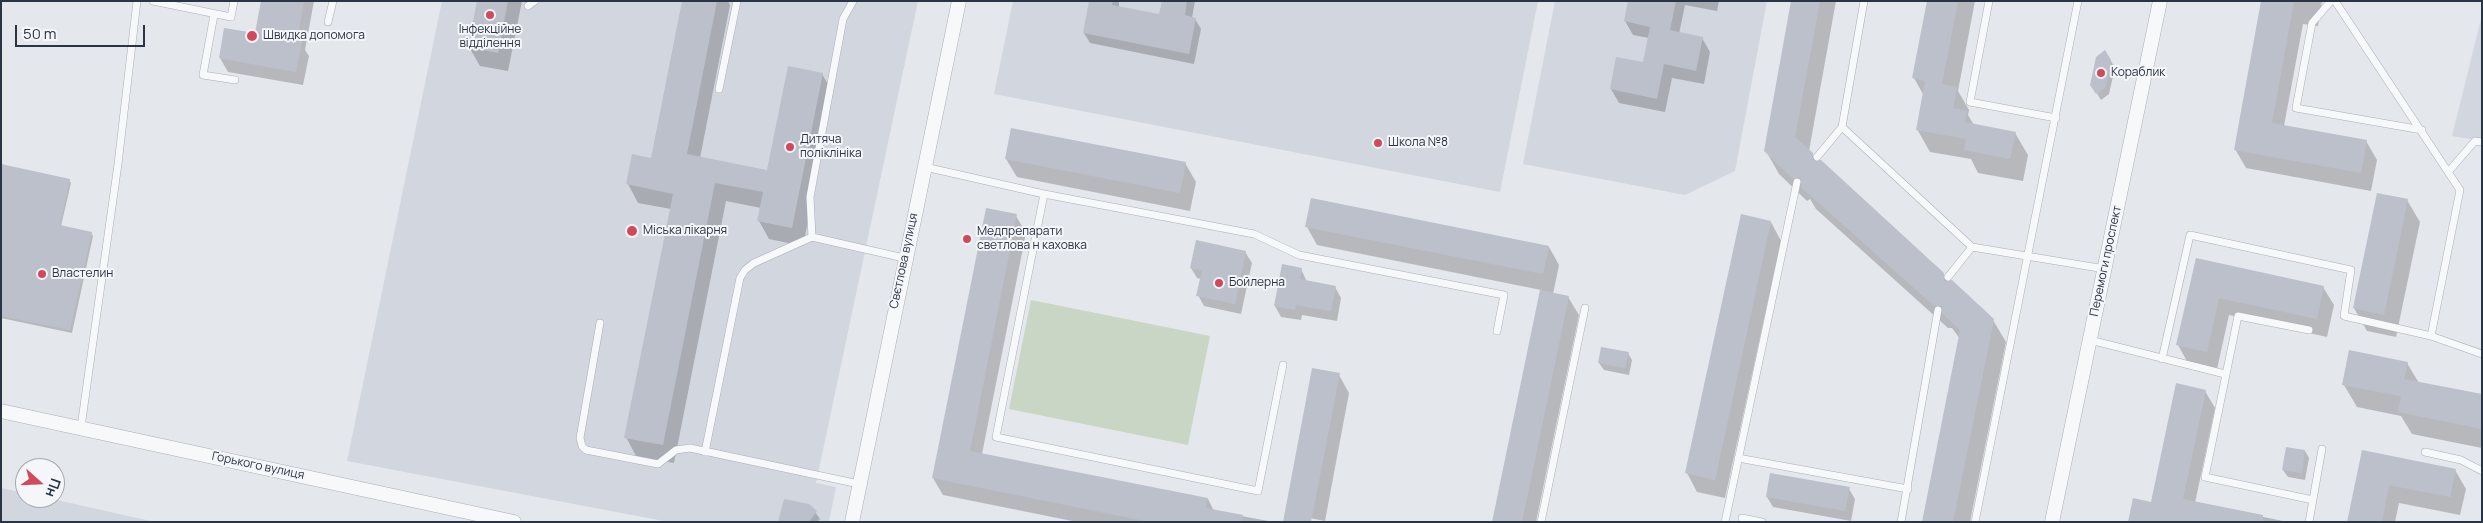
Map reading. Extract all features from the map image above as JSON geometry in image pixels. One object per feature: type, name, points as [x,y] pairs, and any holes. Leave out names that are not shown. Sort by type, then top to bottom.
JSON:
[{"type":"street","name":"Свєтлова вулиця","points":[[852,522],[904,258],[959,1]]},
{"type":"street","name":"Перемоги проспект","points":[[2052,522],[2160,1]]},
{"type":"street","name":"Горького вулиця","points":[[1,411],[514,522]]},
{"type":"lane","points":[[81,427],[117,174],[137,1]]},
{"type":"lane","points":[[153,1],[231,17],[234,1]]},
{"type":"lane","points":[[328,22],[333,1]]},
{"type":"lane","points":[[529,1],[528,6],[535,1]]},
{"type":"lane","points":[[719,89],[737,1]]},
{"type":"lane","points":[[812,237],[810,197],[843,19],[853,1]]},
{"type":"lane","points":[[1818,157],[1842,126],[1864,1]]},
{"type":"lane","points":[[1989,1],[1970,102],[2056,118]]},
{"type":"lane","points":[[1975,522],[2078,1]]},
{"type":"lane","points":[[2331,1],[2312,23],[2296,108],[2422,130]]},
{"type":"lane","points":[[2335,1],[2460,190],[2430,336]]},
{"type":"lane","points":[[214,15],[204,74],[235,80]]},
{"type":"lane","points":[[1842,126],[1972,247],[2104,269]]},
{"type":"lane","points":[[2449,171],[2475,141],[2482,142]]},
{"type":"lane","points":[[925,167],[1044,194],[1254,234],[1299,255],[1504,295],[1497,331]]},
{"type":"lane","points":[[1725,522],[1797,182]]},
{"type":"lane","points":[[1044,194],[996,437],[1258,491],[1283,365]]},
{"type":"lane","points":[[2162,359],[2190,235],[2351,270],[2344,316],[2430,336],[2482,354]]},
{"type":"lane","points":[[705,452],[740,278],[754,263],[812,237],[904,258]]},
{"type":"lane","points":[[1948,277],[1972,247]]},
{"type":"lane","points":[[1541,522],[1586,308]]},
{"type":"lane","points":[[1901,522],[1938,310]]},
{"type":"lane","points":[[2309,330],[2238,316],[2205,478],[2313,500]]},
{"type":"lane","points":[[600,323],[580,438],[582,446],[591,453],[658,464],[676,450],[690,448],[859,484]]},
{"type":"lane","points":[[2090,340],[2225,374]]},
{"type":"lane","points":[[2309,522],[2322,450]]},
{"type":"lane","points":[[2425,452],[2462,460],[2482,471]]},
{"type":"lane","points":[[1738,458],[1908,489]]},
{"type":"lane","points":[[1742,518],[1762,522]]},
{"type":"shaded area","name":"Міська лікарня","points":[[442,1],[918,1],[816,483],[836,487],[829,522],[669,522],[347,461]]},
{"type":"shaded area","name":"Школа №8","points":[[1013,1],[1538,1],[1500,192],[994,94]]},
{"type":"shaded area","points":[[1555,1],[1767,1],[1735,171],[1685,195],[1523,164]]},
{"type":"shaded area","points":[[2482,15],[2482,141],[2452,136]]},
{"type":"shaded area","points":[[1,488],[15,491],[15,508],[65,508],[65,502],[155,522],[1,522]]},
{"type":"green space","points":[[1031,300],[1210,336],[1188,445],[1009,409]]},
{"type":"building","name":"Швидка допомога","points":[[261,1],[304,1],[297,41],[302,41],[296,72],[219,58],[224,28],[255,33]]},
{"type":"building","name":"Інфекційне відділення","points":[[477,1],[508,1],[498,53],[468,47]]},
{"type":"building","name":"Міська лікарня","points":[[682,1],[717,1],[687,154],[767,170],[788,66],[823,73],[792,228],[757,221],[763,192],[715,183],[663,445],[624,438],[673,194],[626,184],[632,154],[651,158]]},
{"type":"building","points":[[1089,1],[1113,1],[1112,5],[1159,14],[1162,1],[1187,1],[1185,15],[1196,18],[1189,54],[1083,33]]},
{"type":"building","points":[[1628,1],[1676,1],[1670,30],[1703,37],[1696,71],[1664,64],[1657,99],[1610,89],[1616,57],[1643,62],[1650,27],[1624,21]]},
{"type":"building","points":[[1791,1],[1820,1],[1795,137],[1813,153],[1813,161],[1821,160],[1944,273],[1944,281],[1952,280],[1994,319],[1953,522],[1922,522],[1960,330],[1943,314],[1942,306],[1934,306],[1801,187],[1801,178],[1793,179],[1764,151]]},
{"type":"building","points":[[1927,1],[1958,1],[1942,84],[1957,87],[1953,108],[1967,111],[1965,122],[2016,132],[2010,159],[1964,150],[1966,139],[1916,130],[1925,81],[1912,78]]},
{"type":"building","points":[[2261,1],[2294,1],[2272,123],[2367,140],[2361,173],[2234,150]]},
{"type":"building","name":"Кораблик","points":[[2105,50],[2111,60],[2106,87],[2096,94],[2090,85],[2096,57]]},
{"type":"building","points":[[1011,128],[1186,162],[1180,193],[1005,159]]},
{"type":"building","name":"Властелин","points":[[1,164],[70,179],[60,225],[92,232],[70,330],[1,316]]},
{"type":"building","points":[[2377,193],[2408,199],[2384,315],[2353,308]]},
{"type":"building","points":[[1311,198],[1549,246],[1543,274],[1305,227]]},
{"type":"building","points":[[986,208],[1017,214],[970,451],[1208,498],[1206,508],[1243,515],[1242,522],[1150,522],[932,478]]},
{"type":"building","points":[[1741,214],[1771,221],[1715,480],[1685,473]]},
{"type":"building","name":"Бойлерна","points":[[1196,240],[1246,251],[1235,304],[1196,296],[1202,270],[1190,268]]},
{"type":"building","points":[[2196,258],[2324,286],[2317,319],[2219,298],[2207,352],[2176,345]]},
{"type":"building","points":[[1282,264],[1302,268],[1300,279],[1336,286],[1331,311],[1296,305],[1295,310],[1274,306]]},
{"type":"building","points":[[1540,290],[1569,296],[1522,522],[1492,522]]},
{"type":"building","points":[[1601,347],[1629,352],[1625,368],[1598,363]]},
{"type":"building","points":[[2349,350],[2408,362],[2404,379],[2482,394],[2482,429],[2398,412],[2401,396],[2342,385]]},
{"type":"building","points":[[1312,368],[1340,373],[1311,522],[1283,522]]},
{"type":"building","points":[[2176,383],[2206,390],[2183,499],[2263,515],[2263,522],[2128,522],[2133,498],[2151,502]]},
{"type":"building","points":[[2286,447],[2305,450],[2302,473],[2282,470]]},
{"type":"building","points":[[2362,450],[2456,469],[2450,497],[2389,485],[2382,522],[2347,522]]},
{"type":"building","points":[[1770,473],[1850,487],[1845,511],[1766,497]]},
{"type":"building","points":[[784,499],[809,504],[817,511],[809,522],[778,522]]},
{"type":"place","name":"Інфекційне відділення","points":[[490,15]]},
{"type":"place","name":"Швидка допомога","points":[[252,36]]},
{"type":"place","name":"Кораблик","points":[[2101,73]]},
{"type":"place","name":"Школа №8","points":[[1378,143]]},
{"type":"place","name":"Дитяча поліклініка","points":[[790,147]]},
{"type":"place","name":"Міська лікарня","points":[[632,231]]},
{"type":"place","name":"Медпрепарати светлова н каховка","points":[[967,239]]},
{"type":"place","name":"Властелин","points":[[42,274]]},
{"type":"place","name":"Бойлерна","points":[[1219,283]]}]
